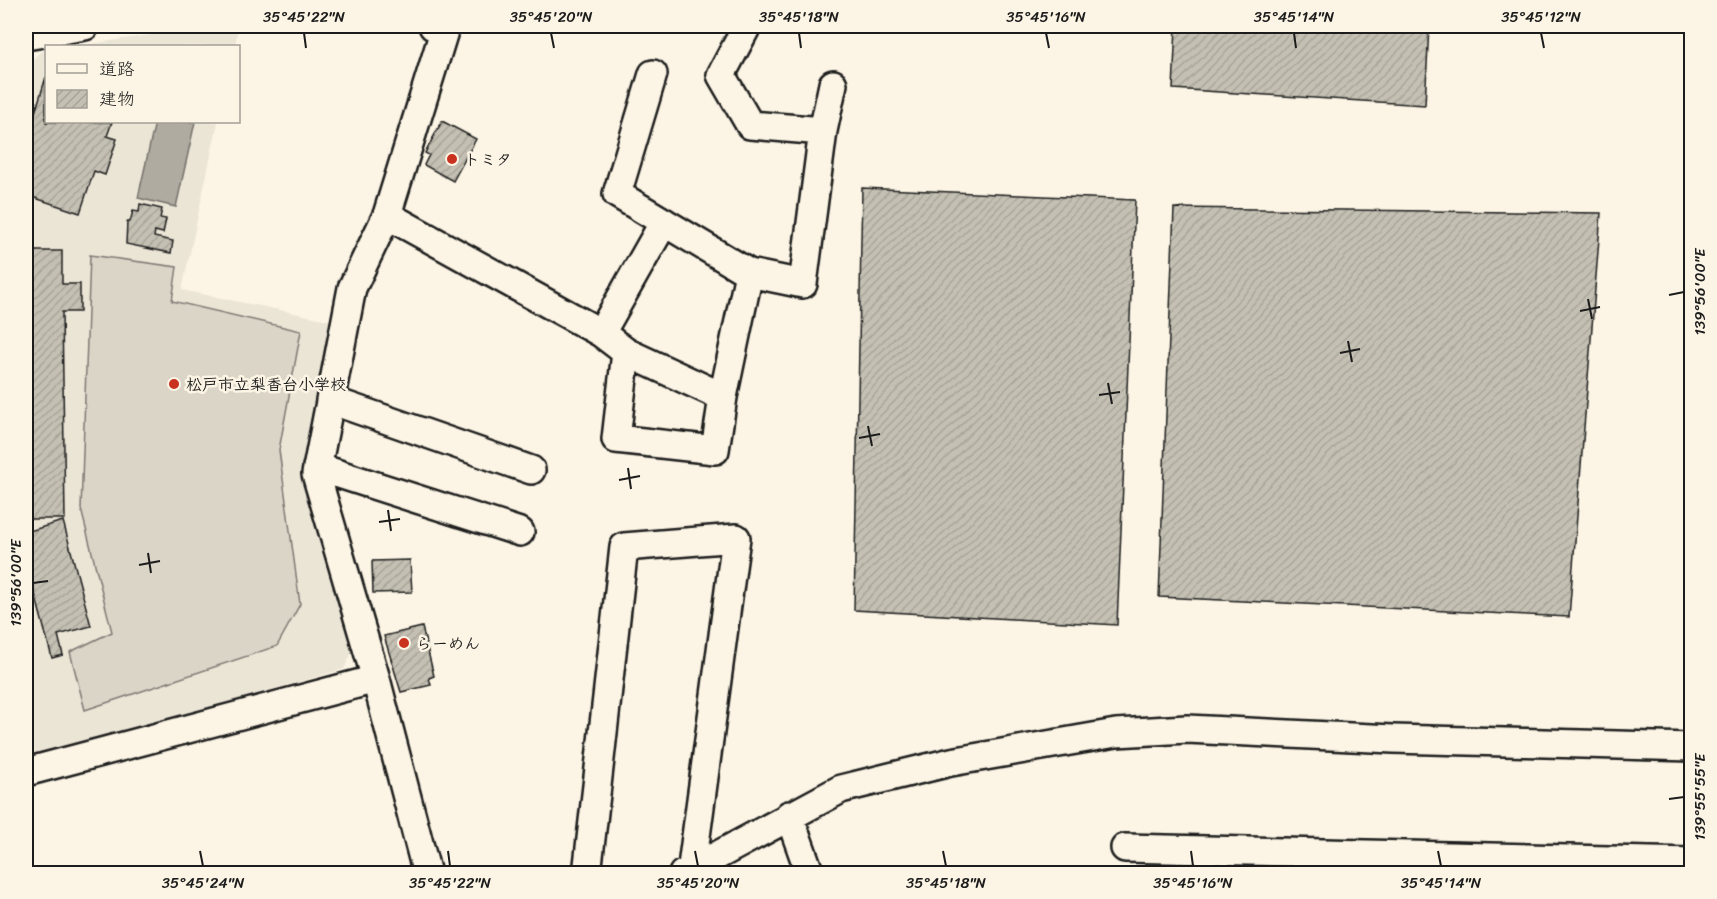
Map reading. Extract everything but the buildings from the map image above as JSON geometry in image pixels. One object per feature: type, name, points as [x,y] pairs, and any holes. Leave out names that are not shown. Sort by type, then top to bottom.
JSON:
[{"type":"street","points":[[26,36],[86,26]]},
{"type":"street","points":[[427,873],[376,679],[316,474],[352,288],[387,215],[445,28],[433,26]]},
{"type":"street","points":[[747,26],[721,75],[750,125],[823,131]]},
{"type":"street","points":[[652,74],[617,194],[749,273],[803,284],[823,131],[833,84]]},
{"type":"street","points":[[387,215],[601,333],[626,352],[723,397]]},
{"type":"street","points":[[601,333],[663,222]]},
{"type":"street","points":[[626,352],[616,439],[715,450],[723,397],[749,273]]},
{"type":"street","points":[[330,400],[531,470]]},
{"type":"street","points":[[317,467],[520,532]]},
{"type":"street","points":[[587,873],[624,547],[736,538],[688,872]]},
{"type":"street","points":[[26,772],[376,679]]},
{"type":"street","points":[[688,872],[789,815],[841,789],[951,762],[1116,733],[1187,729],[1393,739],[1692,747]]},
{"type":"street","points":[[789,815],[810,873]]},
{"type":"street","points":[[1125,848],[1692,862]]},
{"type":"shaded area","points":[[209,26],[234,26],[238,29],[235,45],[84,45]]},
{"type":"shaded area","name":"松戸市立梨香台小学校","points":[[45,51],[45,123],[218,123],[182,290],[333,321],[311,494],[353,650],[344,669],[36,757],[26,751],[26,77],[31,61],[40,52]]},
{"type":"shaded area","points":[[155,123],[195,123],[176,207],[138,198]]},
{"type":"shaded area","points":[[90,255],[177,267],[172,301],[301,331],[279,450],[300,604],[277,646],[85,710],[70,652],[112,632],[81,509]]},
{"type":"place","name":"トミタ","points":[[452,159]]},
{"type":"place","name":"松戸市立梨香台小学校","points":[[174,384]]},
{"type":"place","name":"らーめん","points":[[404,643]]}]
